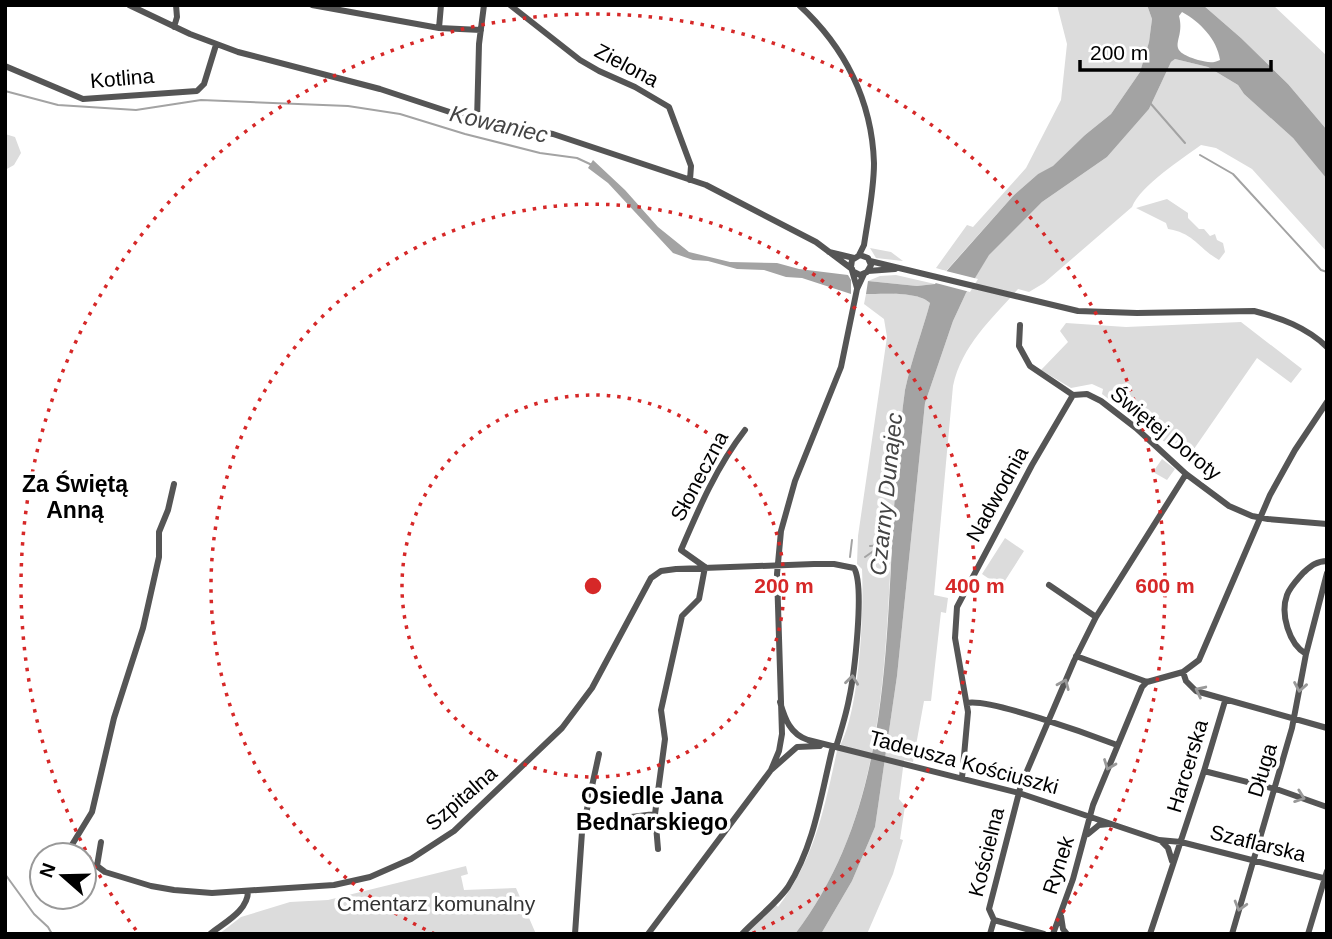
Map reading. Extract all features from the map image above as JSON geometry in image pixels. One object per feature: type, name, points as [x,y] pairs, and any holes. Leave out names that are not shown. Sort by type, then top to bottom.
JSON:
[{"type":"street","points":[[129,5],[216,45],[380,89],[477,121],[553,134],[690,180],[730,196],[816,242],[853,270],[866,273],[897,269]]},
{"type":"street","points":[[174,27],[176,5]]},
{"type":"street","points":[[312,5],[346,8],[439,28],[481,30]]},
{"type":"street","points":[[439,28],[441,5]]},
{"type":"street","points":[[477,121],[484,5]]},
{"type":"street","name":"Zielona","points":[[510,5],[580,60],[669,107],[691,166],[690,180]]},
{"type":"street","points":[[799,5],[833,41],[859,89],[866,110],[874,163],[864,245],[868,259],[866,273],[857,289]]},
{"type":"street","name":"Kotlina","points":[[5,66],[83,99],[197,90],[204,83],[216,45]]},
{"type":"street","points":[[771,770],[781,745],[782,734],[777,566],[781,531],[787,503],[841,367],[857,289],[851,262],[864,245]]},
{"type":"street","points":[[829,252],[856,256],[897,269],[1068,309],[1108,313],[1254,311],[1301,327],[1327,347]]},
{"type":"street","name":"Świętej Doroty","points":[[1020,325],[1019,346],[1030,366],[1073,394],[1087,394],[1101,401],[1136,428],[1186,474],[1229,506],[1260,518],[1327,524]]},
{"type":"street","name":"Nadwodnia","points":[[962,778],[968,734],[967,703],[955,638],[957,607],[1073,394]]},
{"type":"street","points":[[1090,815],[1116,745],[1142,687],[1147,682],[1183,673],[1194,666],[1202,654],[1260,518],[1286,466],[1327,402]]},
{"type":"street","name":"Słoneczna","points":[[705,568],[681,550],[728,452],[745,429]]},
{"type":"street","name":"Kościelna","points":[[990,934],[998,920],[989,909],[990,898],[1019,793],[1076,656],[1096,617],[1186,474]]},
{"type":"street","points":[[74,841],[92,812],[114,718],[143,628],[159,557],[159,532],[174,484]]},
{"type":"street","points":[[1306,654],[1297,649],[1288,627],[1284,610],[1286,597],[1290,588],[1311,566],[1327,561]]},
{"type":"street","name":"Szpitalna","points":[[98,867],[105,872],[174,890],[212,893],[334,885],[398,866],[445,838],[546,745],[578,709],[592,688],[651,578],[666,570],[834,564],[854,568],[857,574],[858,615],[851,687],[834,746]]},
{"type":"street","points":[[658,849],[655,814],[665,731],[661,710],[682,616],[699,599],[705,568]]},
{"type":"street","name":"Długa","points":[[1232,934],[1294,719],[1306,654],[1327,573]]},
{"type":"street","points":[[1049,585],[1096,617]]},
{"type":"street","points":[[1076,656],[1147,682]]},
{"type":"street","points":[[1183,673],[1186,681],[1196,691],[1327,728]]},
{"type":"street","name":"Harcerska","points":[[1181,842],[1225,701]]},
{"type":"street","points":[[648,934],[771,770],[793,748],[798,737],[792,731],[780,702]]},
{"type":"street","points":[[967,703],[977,702],[1048,722],[1116,745]]},
{"type":"street","points":[[782,734],[792,731]]},
{"type":"street","name":"Tadeusza Kościuszki","points":[[798,737],[1019,793],[1090,815]]},
{"type":"street","points":[[781,745],[793,748]]},
{"type":"street","points":[[742,934],[786,889],[802,861],[814,831],[834,746]]},
{"type":"street","name":"Tadeusza Kościuszki","points":[[793,748],[834,746]]},
{"type":"street","points":[[575,934],[584,823],[599,754]]},
{"type":"street","points":[[1205,771],[1274,789],[1327,807]]},
{"type":"street","points":[[584,823],[655,814]]},
{"type":"street","name":"Rynek","points":[[1053,934],[1087,835],[1090,815],[1159,840],[1181,842]]},
{"type":"street","points":[[1087,835],[1099,825],[1112,824]]},
{"type":"street","points":[[1159,840],[1168,848],[1172,857],[1171,865]]},
{"type":"street","points":[[98,860],[101,842]]},
{"type":"street","points":[[1150,934],[1171,865],[1181,842]]},
{"type":"street","name":"Szaflarska","points":[[1181,842],[1326,876]]},
{"type":"street","points":[[1308,934],[1326,876]]},
{"type":"street","points":[[211,934],[243,908],[248,901],[248,891]]},
{"type":"street","name":"Rynek","points":[[1061,914],[1063,929],[1067,934]]},
{"type":"street","points":[[998,920],[1044,934]]},
{"type":"green space","points":[[1057,5],[1147,5],[1152,19],[1149,42],[1140,72],[1111,114],[1053,167],[1038,174],[1013,196],[946,271],[936,268],[967,225],[973,227],[1026,168],[1061,100],[1067,44]]},
{"type":"green space","points":[[1203,5],[1273,5],[1327,56],[1327,130],[1288,84]]},
{"type":"green space","points":[[1175,59],[1208,67],[1238,85],[1316,164],[1327,179],[1327,252],[1252,169],[1216,148],[1201,145],[1153,181],[1132,207],[1044,283],[1029,292],[1018,289],[970,345],[953,386],[934,595],[948,598],[946,613],[941,612],[931,701],[924,701],[913,762],[904,760],[899,799],[905,806],[900,839],[903,840],[893,874],[867,934],[821,934],[852,881],[875,827],[897,676],[925,403],[953,321],[989,254],[1042,202],[1107,157],[1149,109],[1171,62]]},
{"type":"green space","points":[[5,134],[15,137],[21,153],[14,165],[5,170]]},
{"type":"green space","points":[[1167,199],[1188,213],[1188,218],[1199,229],[1204,229],[1210,236],[1215,234],[1217,240],[1223,243],[1225,252],[1219,260],[1190,237],[1168,229],[1166,223],[1136,208]]},
{"type":"green space","points":[[870,248],[891,252],[903,261],[876,258]]},
{"type":"green space","points":[[896,275],[935,284],[917,286],[868,281],[880,276]]},
{"type":"green space","points":[[866,294],[909,295],[930,303],[905,390],[893,515],[886,641],[870,765],[853,824],[829,881],[795,934],[744,934],[774,903],[778,907],[791,889],[810,851],[856,690],[862,610],[862,569],[857,564],[858,536],[887,337],[884,319],[864,304]]},
{"type":"green space","points":[[1241,322],[1302,369],[1291,383],[1257,358],[1187,459],[1102,394],[1103,389],[1092,384],[1071,388],[1041,370],[1068,342],[1060,331],[1066,323],[1126,327]]},
{"type":"green space","points":[[1162,459],[1175,469],[1167,480],[1153,472]]},
{"type":"green space","points":[[1005,538],[1024,551],[1001,587],[982,574]]},
{"type":"green space","name":"Cmentarz komunalny","points":[[466,866],[468,874],[461,876],[464,890],[516,888],[536,934],[219,934],[241,917],[290,902],[328,900]]},
{"type":"shaded area","points":[[1147,5],[1203,5],[1241,38],[1288,84],[1327,130],[1327,179],[1293,138],[1244,94],[1238,85],[1208,67],[1175,59],[1171,62],[1149,109],[1107,157],[1042,202],[989,255],[953,321],[925,403],[897,676],[875,827],[852,881],[821,934],[795,934],[829,881],[853,824],[870,765],[887,641],[898,454],[905,390],[930,303],[909,295],[866,294],[868,281],[917,286],[935,284],[1013,196],[1038,174],[1053,166],[1111,114],[1140,72],[1149,42],[1152,19]],"holes":[[[1182,12],[1211,38],[1220,60],[1204,61],[1187,56],[1178,48],[1179,16]]]},
{"type":"shaded area","points":[[593,160],[658,227],[689,252],[730,262],[777,263],[799,269],[848,275],[851,280],[851,294],[802,278],[786,277],[764,270],[737,269],[673,253],[608,183],[588,168]]},
{"type":"pier","points":[[942,270],[978,279],[970,292],[928,281],[933,281]]},
{"type":"waterway","name":"Kowaniec","points":[[5,91],[58,105],[136,110],[201,100],[348,106],[400,114],[540,153],[577,158],[592,165]]},
{"type":"waterway","points":[[1151,104],[1185,143]]},
{"type":"waterway","points":[[1200,155],[1233,174],[1321,270],[1327,272]]},
{"type":"waterway","name":"Czarny Dunajec","points":[[887,542],[895,538]]},
{"type":"waterway","points":[[850,557],[852,540]]},
{"type":"waterway","name":"Czarny Dunajec","points":[[870,546],[881,545]]},
{"type":"waterway","name":"Czarny Dunajec","points":[[865,557],[882,545]]},
{"type":"waterway","points":[[5,874],[52,934]]},
{"type":"district","name":"Za Świętą Anną","points":[[75,497]]},
{"type":"district","name":"Osiedle Jana Bednarskiego","points":[[652,809]]}]
